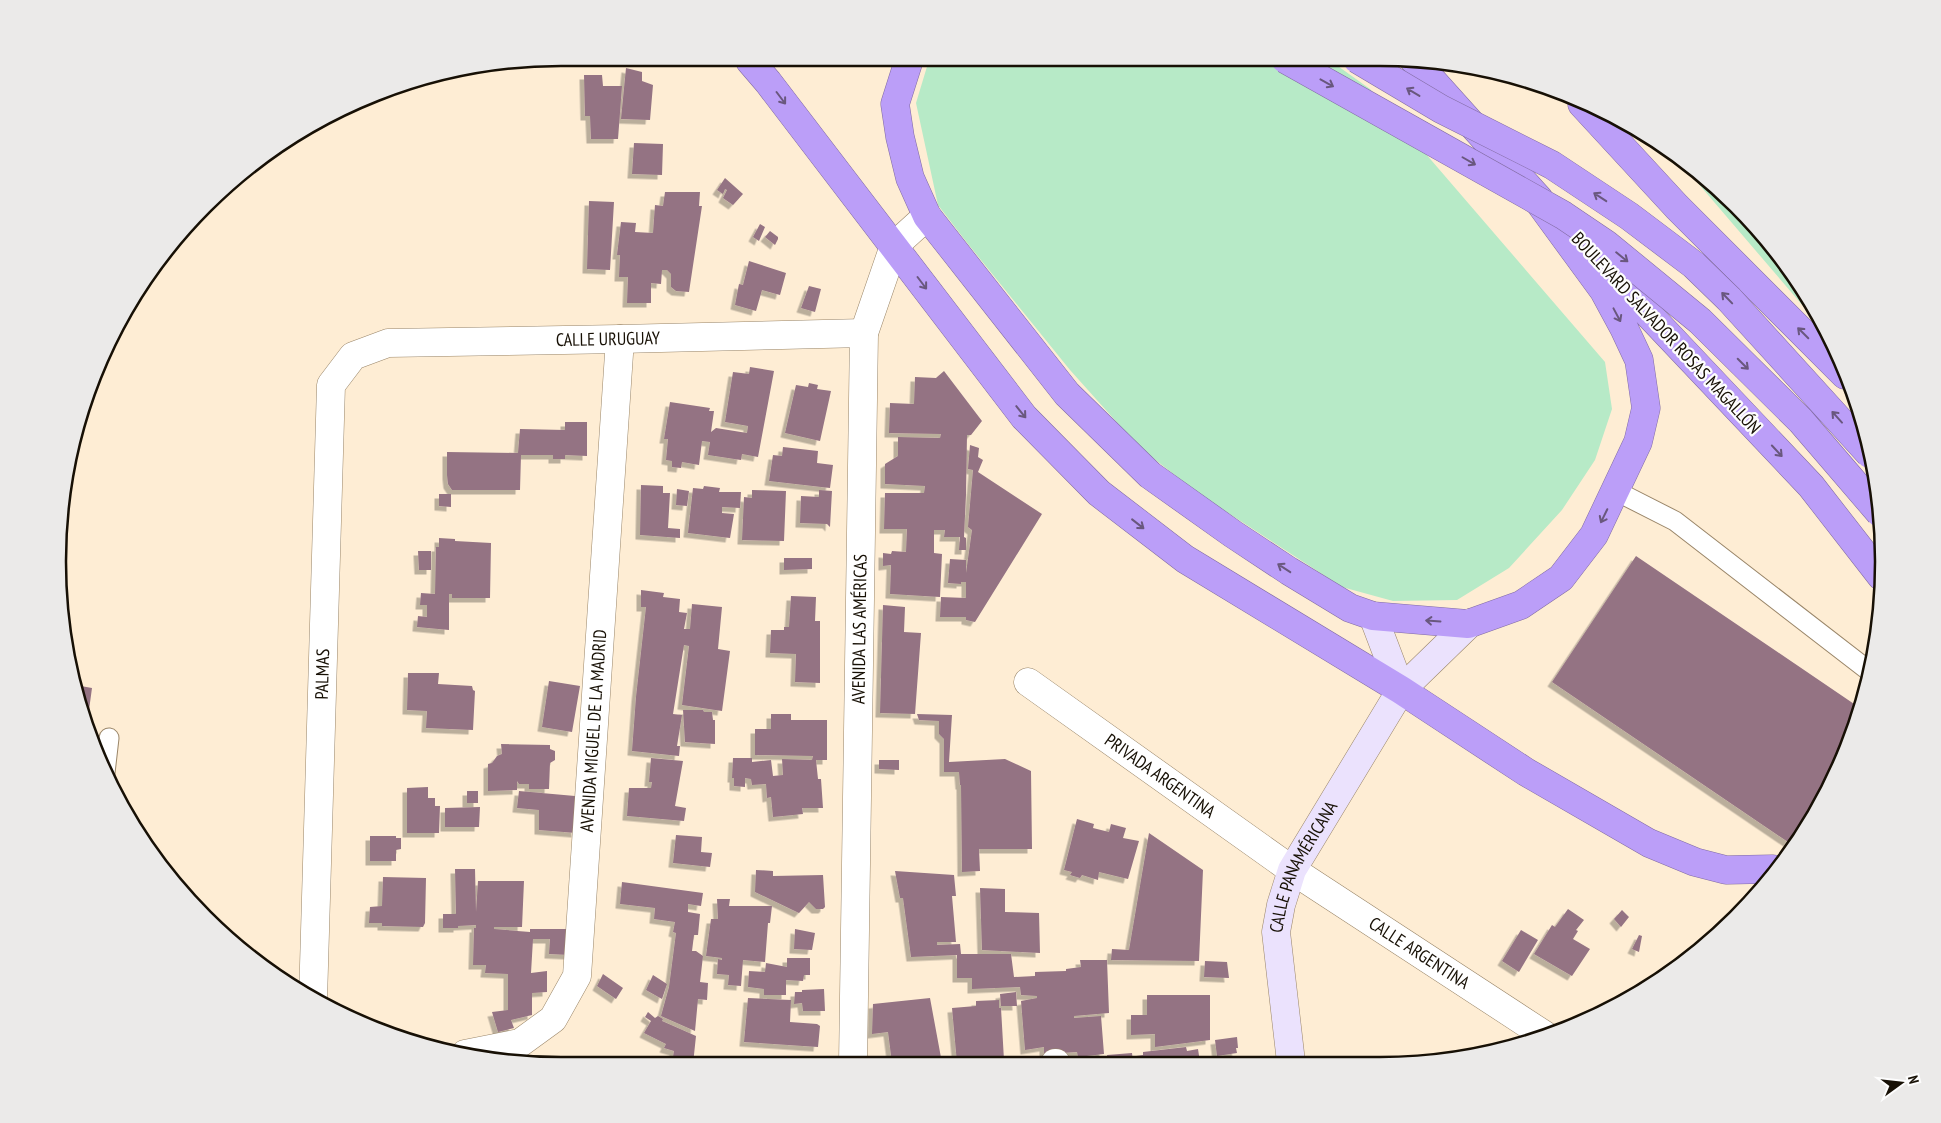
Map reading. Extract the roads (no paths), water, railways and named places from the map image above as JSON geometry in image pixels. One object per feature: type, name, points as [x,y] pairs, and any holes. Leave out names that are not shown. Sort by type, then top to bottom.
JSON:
[{"type":"highway","points":[[754,66],[1024,416],[1099,493],[1185,559],[1401,690],[1526,772],[1648,844],[1695,862],[1726,870],[1767,869]]},
{"type":"highway","points":[[907,66],[895,104],[900,137],[910,178],[927,216],[1067,394],[1150,475],[1289,571],[1350,608],[1373,616],[1470,624],[1521,605],[1561,578],[1594,535],[1638,442],[1646,408],[1638,360],[1624,328],[1604,291],[1530,189]]},
{"type":"highway","points":[[1297,66],[1563,215],[1606,244],[1700,321],[1801,422],[1872,503]]},
{"type":"highway","points":[[1369,66],[1441,109],[1552,165],[1629,216],[1694,265],[1735,306],[1860,443]]},
{"type":"highway","name":"BOULEVARD SALVADOR ROSAS MAGALLÓN","points":[[1421,68],[1530,189],[1811,486],[1875,568]]},
{"type":"highway","points":[[1591,113],[1677,207],[1832,362]]},
{"type":"main road","points":[[1373,616],[1401,690]]},
{"type":"main road","name":"CALLE PANAMÉRICANA","points":[[1290,1057],[1276,932],[1281,905],[1292,870],[1401,690],[1470,624]]},
{"type":"street","name":"AVENIDA LAS AMÉRICAS","points":[[853,1057],[864,333],[894,246],[927,216]]},
{"type":"street","name":"CALLE URUGUAY","points":[[353,356],[388,343],[864,333]]},
{"type":"street","name":"AVENIDA MIGUEL DE LA MADRID","points":[[483,1050],[520,1043],[553,1020],[577,976],[620,339]]},
{"type":"street","name":"PALMAS","points":[[313,990],[331,385],[353,356]]},
{"type":"street","name":"PRIVADA ARGENTINA","points":[[1028,682],[1292,870]]},
{"type":"street","name":"CALLE ARGENTINA","points":[[1292,870],[1538,1030]]},
{"type":"lane","points":[[1616,491],[1676,522],[1863,666]]},
{"type":"lane","points":[[107,757],[109,738]]}]
